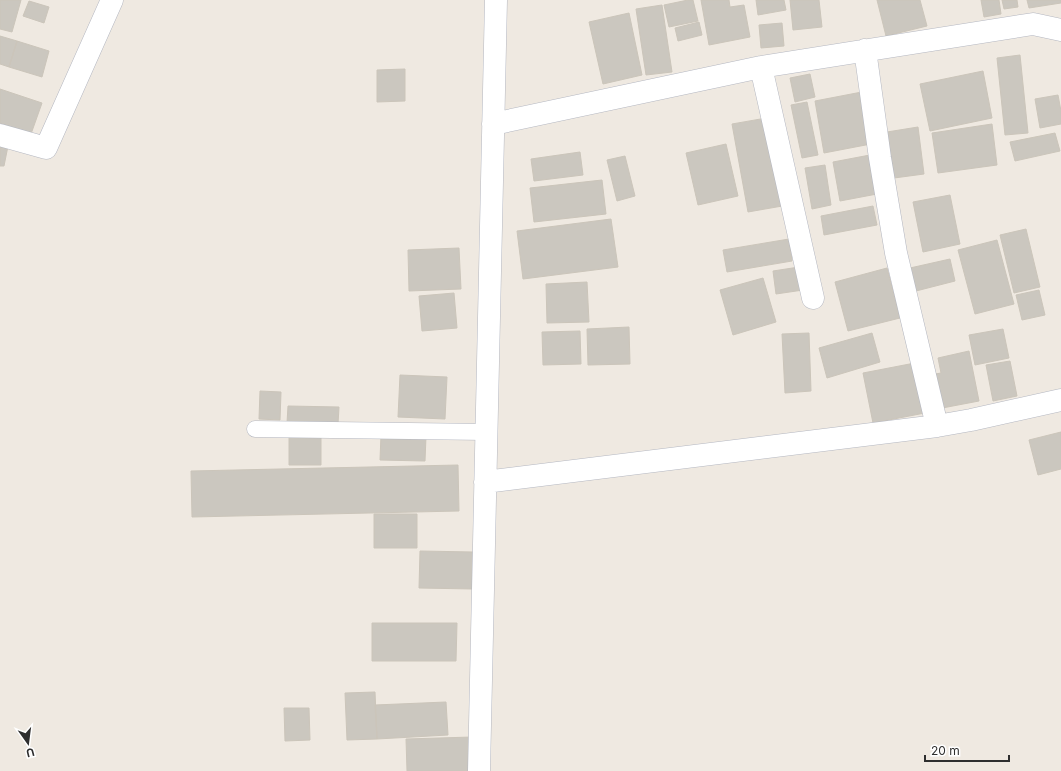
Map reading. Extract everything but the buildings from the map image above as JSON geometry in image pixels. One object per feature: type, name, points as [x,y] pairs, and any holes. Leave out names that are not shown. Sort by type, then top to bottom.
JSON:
[{"type":"street","points":[[0,136],[46,148],[112,0]]},
{"type":"street","points":[[479,771],[496,0]]},
{"type":"street","points":[[493,124],[761,67],[1033,24],[1061,30]]},
{"type":"street","points":[[865,50],[880,158],[896,253],[937,426]]},
{"type":"street","points":[[761,67],[813,298]]},
{"type":"street","points":[[485,482],[937,426],[1061,400]]},
{"type":"lane","points":[[255,429],[486,432]]}]
